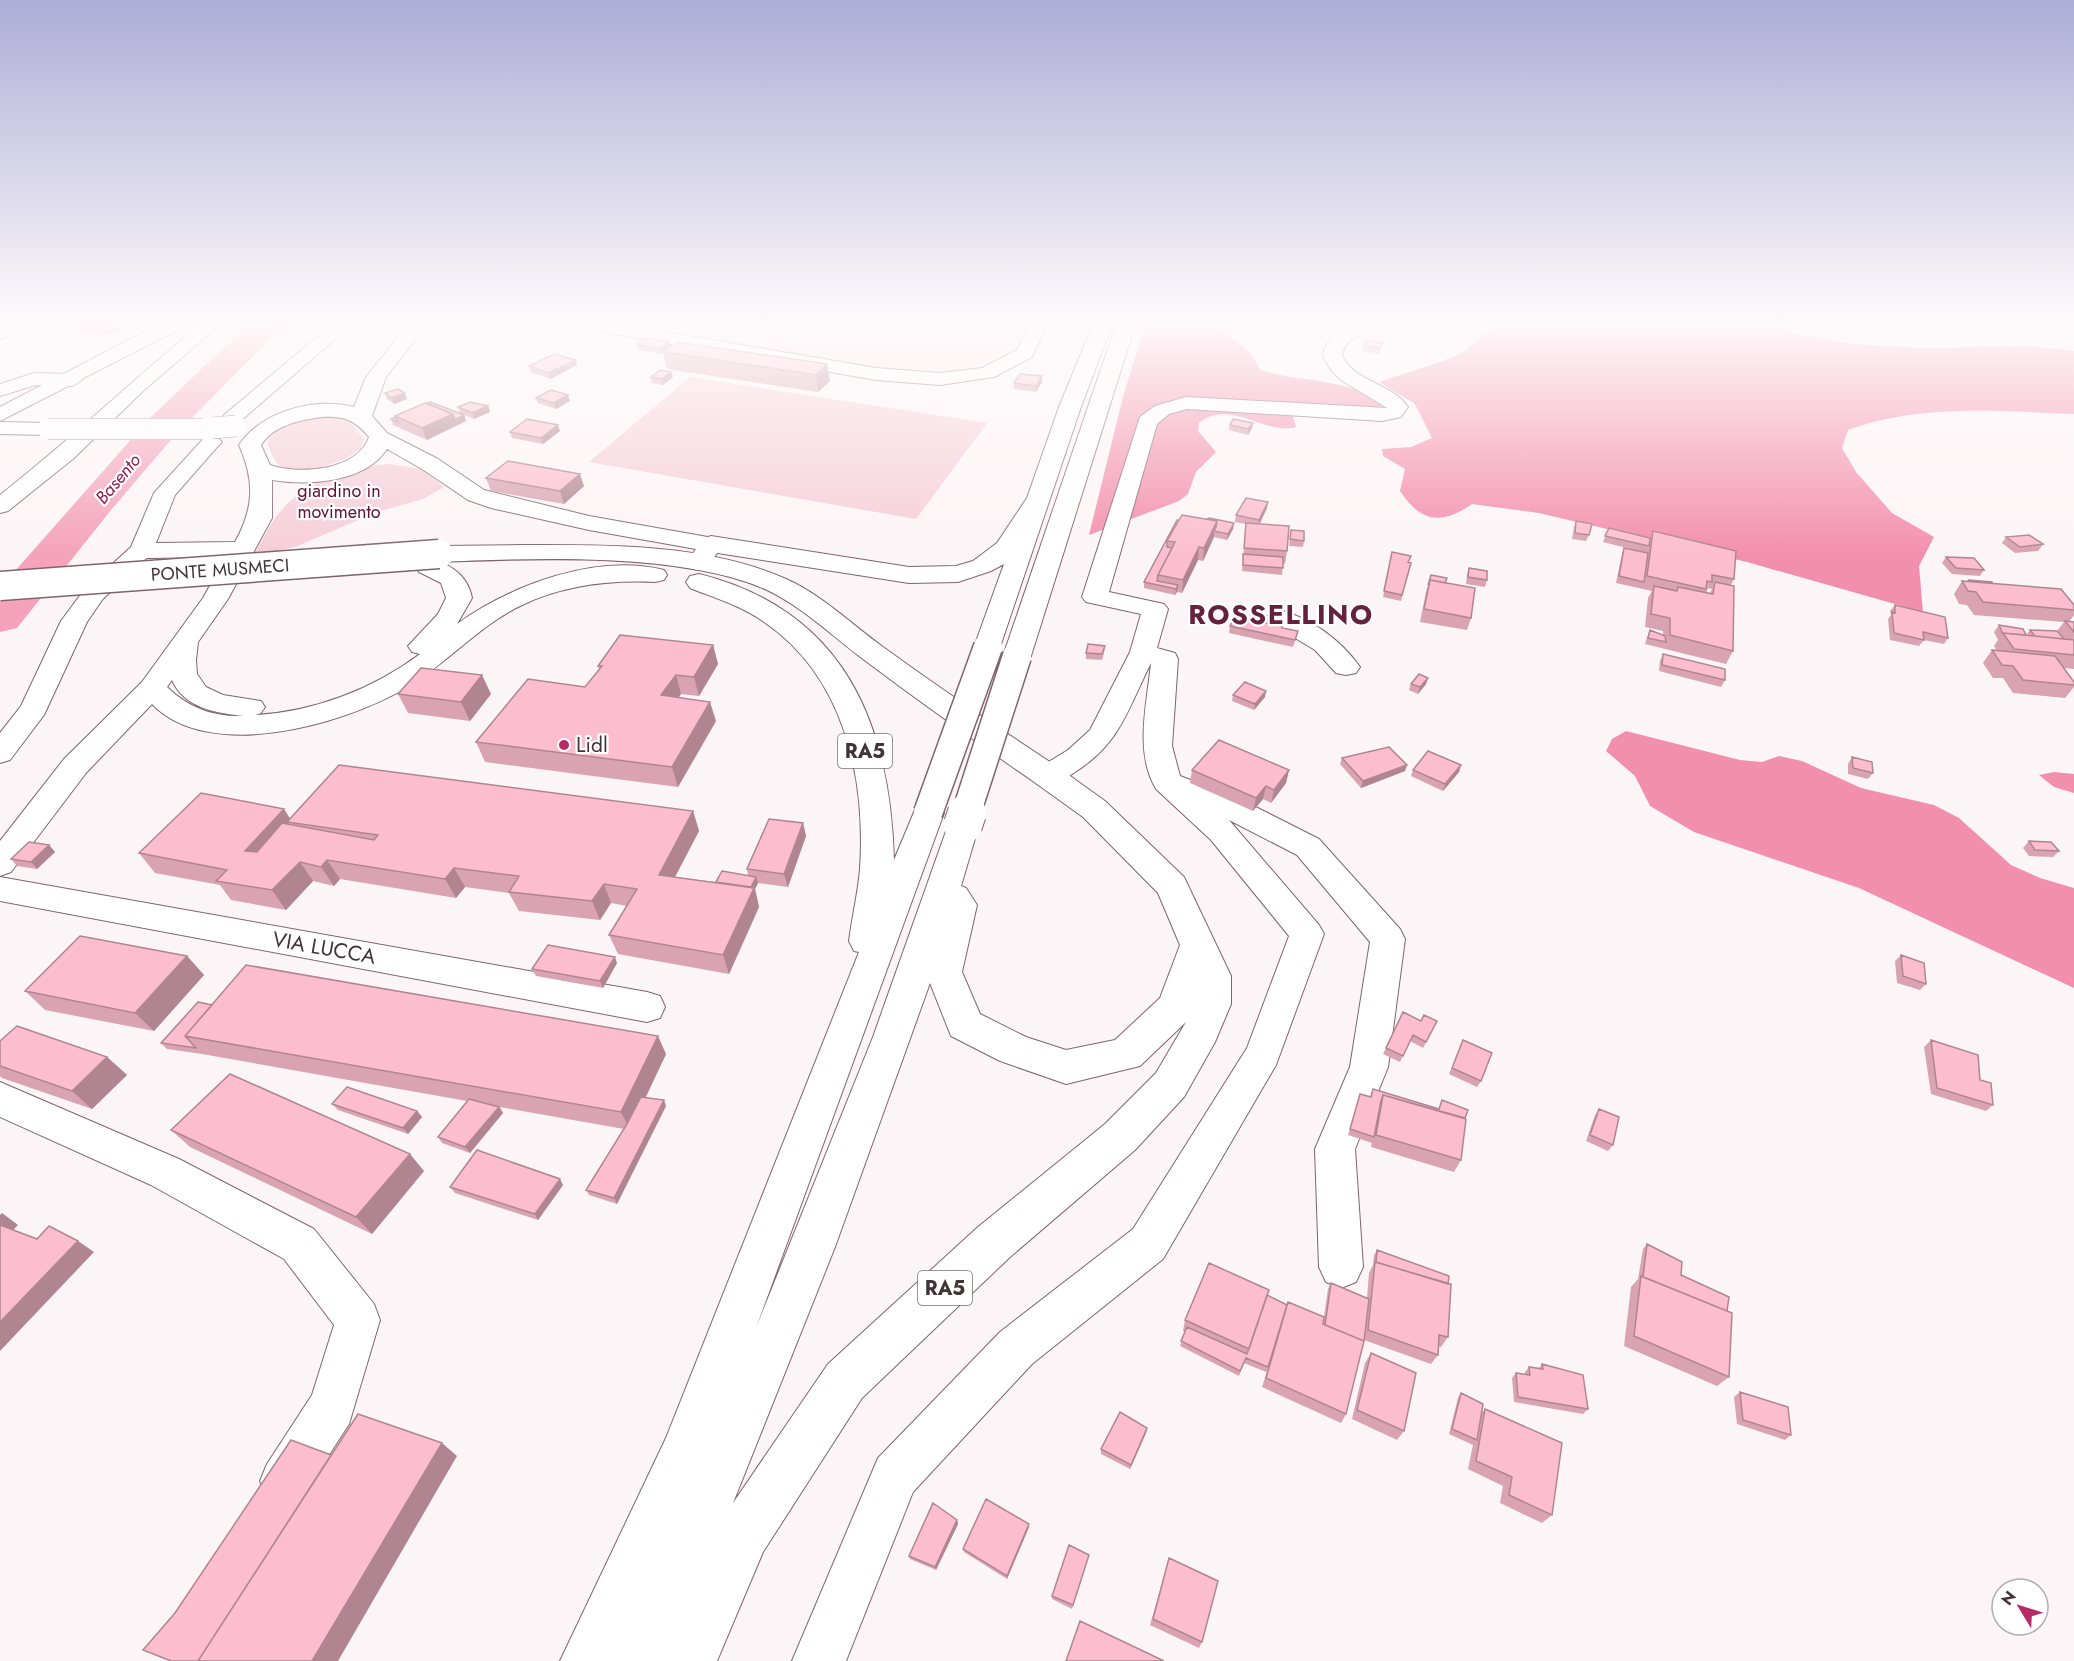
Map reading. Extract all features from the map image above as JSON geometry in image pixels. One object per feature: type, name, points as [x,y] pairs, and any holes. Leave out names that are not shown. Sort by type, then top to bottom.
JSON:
[{"type":"main road","points":[[0,415],[33,400]]},
{"type":"main road","name":"RA5","points":[[642,1661],[834,1191],[904,1009],[945,884],[945,819],[988,647],[1075,400]]},
{"type":"main road","name":"RA5","points":[[588,1661],[685,1452],[860,998],[945,819],[1017,656],[1101,400]]},
{"type":"main road","name":"RA5","points":[[703,563],[909,575],[958,574],[982,566],[1006,548],[1039,498]]},
{"type":"main road","points":[[434,561],[540,551],[615,554],[703,563],[839,629],[1048,776]]},
{"type":"main road","points":[[434,561],[603,567],[655,575],[703,563]]},
{"type":"main road","name":"PONTE MUSMECI","points":[[0,586],[434,561]]},
{"type":"main road","name":"PONTE MUSMECI","points":[[0,598],[434,561]]},
{"type":"main road","name":"RA5","points":[[703,563],[746,602],[780,620],[834,673],[851,702],[873,775],[877,866],[860,998]]},
{"type":"main road","name":"RA5","points":[[689,1661],[744,1533],[845,1381],[994,1242],[1120,1137],[1170,1085],[1202,1031],[1212,1004],[1212,976],[1172,886],[1094,809],[1048,776]]},
{"type":"main road","points":[[945,884],[959,905],[944,972],[965,1025],[1014,1049],[1066,1067],[1126,1054],[1176,1007],[1199,943]]},
{"type":"street","points":[[36,400],[28,411],[32,421],[48,429]]},
{"type":"street","points":[[0,506],[59,460],[124,400]]},
{"type":"street","points":[[231,419],[254,400]]},
{"type":"street","points":[[309,413],[333,400]]},
{"type":"street","points":[[366,400],[363,415],[380,437],[430,464],[476,495],[499,503],[589,523],[703,563]]},
{"type":"street","points":[[1048,776],[1078,757],[1102,735],[1143,652],[1155,609],[1095,597],[1147,421],[1162,410],[1186,403],[1375,415],[1394,413],[1398,407],[1390,400]]},
{"type":"street","points":[[141,551],[165,494],[207,436],[309,413],[345,411],[363,415]]},
{"type":"street","points":[[250,445],[258,434],[285,419]]},
{"type":"street","points":[[0,428],[207,436],[250,445]]},
{"type":"street","points":[[349,466],[376,449],[380,437]]},
{"type":"street","points":[[250,445],[261,469],[260,518]]},
{"type":"street","points":[[261,469],[285,477],[322,474],[349,466],[390,460],[430,464]]},
{"type":"street","points":[[0,864],[75,766],[152,688],[215,599],[260,518],[322,474]]},
{"type":"street","points":[[0,753],[34,709],[74,621],[93,595],[126,561],[141,551],[244,549]]},
{"type":"street","points":[[185,643],[180,667],[182,678],[199,695],[229,705],[248,707],[292,704],[338,692],[398,663],[435,634],[456,608],[459,598],[455,582],[440,571],[434,561]]},
{"type":"street","points":[[152,688],[170,708],[204,721],[249,724],[300,718],[351,704],[396,683],[493,611],[529,593],[592,576],[655,575]]},
{"type":"street","points":[[1279,618],[1319,639],[1340,657],[1346,668]]},
{"type":"street","points":[[819,1661],[895,1475],[1016,1348],[1148,1244],[1263,1054],[1307,934],[1222,832],[1167,782],[1157,746],[1165,659],[1143,652]]},
{"type":"street","points":[[1167,782],[1227,806],[1308,847],[1388,939],[1369,1067],[1335,1149],[1341,1267]]},
{"type":"street","name":"VIA LUCCA","points":[[0,889],[647,1007]]},
{"type":"street","points":[[0,1099],[165,1172],[299,1244],[358,1320],[333,1407],[262,1514]]},
{"type":"green space","points":[[663,400],[835,400],[987,423],[916,519],[589,462]]},
{"type":"green space","points":[[323,417],[350,422],[364,439],[361,448],[344,459],[308,470],[286,468],[278,464],[267,443],[276,431],[291,424]]},
{"type":"green space","name":"giardino in movimento","points":[[390,464],[421,469],[444,487],[423,499],[377,512],[295,547],[253,556],[276,517],[290,501],[302,492],[345,472]]},
{"type":"shaded area","points":[[1122,400],[1375,400],[1382,405],[1378,410],[1292,413],[1296,427],[1284,428],[1272,427],[1236,416],[1223,414],[1211,416],[1199,423],[1198,431],[1216,452],[1196,472],[1188,494],[1179,501],[1089,535]]},
{"type":"shaded area","points":[[1408,400],[2074,400],[2074,414],[1988,411],[1931,413],[1902,416],[1848,430],[1842,448],[1856,472],[1892,513],[1934,537],[1919,566],[1923,612],[1747,562],[1539,513],[1472,504],[1442,518],[1424,515],[1408,502],[1400,491],[1405,469],[1383,456],[1382,449],[1411,447],[1432,438],[1415,404]]},
{"type":"shaded area","points":[[1626,731],[1740,760],[1762,762],[1779,756],[1802,761],[1861,788],[1934,805],[1959,818],[2011,865],[2040,878],[2074,888],[2074,988],[1859,888],[1694,832],[1650,806],[1635,776],[1606,751],[1612,739]]},
{"type":"shaded area","points":[[2054,772],[2074,774],[2074,793],[2054,787],[2039,775]]},
{"type":"building","points":[[541,400],[560,400],[554,403]]},
{"type":"building","points":[[430,402],[464,415],[455,420],[453,414],[427,403]]},
{"type":"building","points":[[470,402],[488,406],[472,413],[458,407]]},
{"type":"building","points":[[425,403],[453,414],[422,428],[395,416]]},
{"type":"building","points":[[527,419],[558,425],[541,438],[510,432]]},
{"type":"building","points":[[1233,419],[1253,423],[1248,429],[1230,425]]},
{"type":"building","points":[[508,461],[580,474],[560,491],[486,478]]},
{"type":"building","points":[[1246,498],[1268,502],[1259,520],[1236,515]]},
{"type":"building","points":[[1182,515],[1217,521],[1204,548],[1199,547],[1183,580],[1158,575],[1175,542],[1167,541]]},
{"type":"building","points":[[1207,519],[1234,523],[1228,534],[1214,531],[1217,521]]},
{"type":"building","points":[[1177,520],[1179,520],[1167,541],[1167,547],[1172,548],[1157,581],[1178,585],[1176,589],[1144,582]]},
{"type":"building","points":[[1576,521],[1592,524],[1589,535],[1575,533]]},
{"type":"building","points":[[1246,523],[1289,526],[1287,551],[1244,548]]},
{"type":"building","points":[[1609,528],[1650,538],[1649,546],[1605,536]]},
{"type":"building","points":[[1291,530],[1304,531],[1304,541],[1290,539]]},
{"type":"building","points":[[1653,531],[1736,551],[1734,579],[1712,575],[1712,582],[1707,581],[1706,589],[1647,576]]},
{"type":"building","points":[[2029,535],[2043,544],[2020,547],[2006,537]]},
{"type":"building","points":[[1624,548],[1648,553],[1644,582],[1619,576]]},
{"type":"building","points":[[1392,552],[1411,556],[1402,595],[1384,591]]},
{"type":"building","points":[[1243,554],[1283,557],[1283,568],[1243,565]]},
{"type":"building","points":[[1946,557],[1974,558],[1984,570],[1956,568]]},
{"type":"building","points":[[1469,568],[1487,571],[1487,580],[1468,577]]},
{"type":"building","points":[[1431,575],[1447,578],[1445,583],[1430,580],[1428,585]]},
{"type":"building","points":[[1430,580],[1475,588],[1471,618],[1424,609]]},
{"type":"building","points":[[1962,581],[2061,589],[2074,605],[2074,610],[1983,602],[1976,592],[1968,591]]},
{"type":"building","points":[[1715,582],[1734,586],[1733,651],[1670,635],[1670,618],[1651,614],[1654,586],[1677,591],[1678,587],[1713,594]]},
{"type":"building","points":[[1895,605],[1945,617],[1948,638],[1923,632],[1924,640],[1894,633],[1892,612],[1895,613]]},
{"type":"building","points":[[1234,617],[1298,631],[1295,640],[1230,626]]},
{"type":"building","points":[[2065,621],[2074,622],[2074,632]]},
{"type":"building","points":[[1999,625],[2023,629],[2026,635],[2003,634]]},
{"type":"building","points":[[1650,630],[1665,636],[1666,642],[1648,638]]},
{"type":"building","points":[[2030,630],[2057,631],[2064,639],[2035,636]]},
{"type":"building","points":[[2003,633],[2074,640],[2074,655],[2014,649]]},
{"type":"building","points":[[620,635],[713,645],[694,677],[676,675],[661,695],[710,702],[672,767],[476,742],[528,679],[585,687],[602,666],[598,666]]},
{"type":"building","points":[[1088,644],[1105,646],[1102,654],[1086,653]]},
{"type":"building","points":[[1992,650],[2055,656],[2074,685],[2023,680],[2013,666],[2002,665]]},
{"type":"building","points":[[1663,654],[1725,669],[1725,680],[1662,665]]},
{"type":"building","points":[[421,668],[482,675],[461,702],[398,694]]},
{"type":"building","points":[[1419,674],[1428,678],[1420,687],[1411,684]]},
{"type":"building","points":[[1245,682],[1266,691],[1255,704],[1233,695]]},
{"type":"building","points":[[1219,740],[1289,770],[1274,790],[1266,786],[1256,798],[1192,770]]},
{"type":"building","points":[[1389,747],[1407,765],[1363,781],[1342,758]]},
{"type":"building","points":[[1428,751],[1461,765],[1445,784],[1413,770]]},
{"type":"building","points":[[1852,757],[1872,762],[1873,773],[1853,768]]},
{"type":"building","points":[[339,765],[693,811],[659,875],[754,888],[723,955],[609,935],[637,889],[604,884],[592,901],[509,892],[519,876],[454,868],[445,879],[327,860],[321,867],[300,862],[272,890],[216,881],[227,870],[139,853],[201,793],[284,809],[245,851],[257,852],[282,823],[374,840],[378,835],[287,822]]},
{"type":"building","points":[[769,819],[803,823],[784,874],[747,869]]},
{"type":"building","points":[[2029,841],[2051,842],[2059,851],[2035,850]]},
{"type":"building","points":[[29,842],[49,845],[31,862],[11,859]]},
{"type":"building","points":[[722,871],[756,877],[751,887],[716,882]]},
{"type":"building","points":[[80,936],[187,956],[135,1013],[25,991]]},
{"type":"building","points":[[548,945],[615,957],[600,981],[532,969]]},
{"type":"building","points":[[1901,955],[1924,963],[1926,984],[1903,976]]},
{"type":"building","points":[[246,965],[658,1036],[621,1112],[185,1036]]},
{"type":"building","points":[[198,1002],[212,1005],[185,1036],[196,1048],[161,1043]]},
{"type":"building","points":[[1403,1012],[1421,1021],[1424,1015],[1437,1021],[1426,1042],[1413,1035],[1403,1056],[1386,1048]]},
{"type":"building","points":[[17,1026],[107,1057],[72,1091],[0,1066],[0,1041]]},
{"type":"building","points":[[1463,1040],[1492,1053],[1481,1081],[1452,1068]]},
{"type":"building","points":[[1931,1040],[1978,1055],[1980,1080],[1991,1083],[1993,1105],[1937,1088]]},
{"type":"building","points":[[230,1074],[410,1154],[356,1217],[171,1130]]},
{"type":"building","points":[[347,1087],[417,1111],[403,1128],[332,1104]]},
{"type":"building","points":[[1373,1089],[1439,1109],[1442,1100],[1468,1110],[1465,1118],[1383,1095],[1374,1137],[1350,1129],[1360,1094],[1371,1097]]},
{"type":"building","points":[[1383,1095],[1466,1119],[1461,1160],[1376,1135]]},
{"type":"building","points":[[641,1097],[664,1100],[614,1198],[586,1190],[627,1124]]},
{"type":"building","points":[[469,1099],[499,1107],[465,1147],[438,1137]]},
{"type":"building","points":[[1599,1109],[1619,1117],[1613,1145],[1590,1135]]},
{"type":"building","points":[[477,1150],[560,1179],[535,1214],[450,1187]]},
{"type":"building","points":[[0,1225],[37,1239],[49,1226],[78,1241],[0,1322]]},
{"type":"building","points":[[1647,1244],[1682,1262],[1681,1275],[1729,1297],[1727,1311],[1643,1277]]},
{"type":"building","points":[[1377,1250],[1449,1276],[1448,1284],[1376,1262]]},
{"type":"building","points":[[1375,1262],[1451,1284],[1448,1337],[1439,1335],[1438,1355],[1368,1330]]},
{"type":"building","points":[[1209,1263],[1269,1290],[1249,1349],[1185,1320]]},
{"type":"building","points":[[1641,1276],[1732,1313],[1729,1377],[1634,1336]]},
{"type":"building","points":[[1331,1283],[1369,1299],[1364,1341],[1325,1325]]},
{"type":"building","points":[[1267,1295],[1287,1305],[1268,1367],[1246,1358],[1240,1371],[1181,1341],[1187,1327],[1247,1354]]},
{"type":"building","points":[[1288,1302],[1324,1317],[1323,1324],[1364,1341],[1346,1414],[1266,1378]]},
{"type":"building","points":[[1371,1353],[1416,1373],[1404,1431],[1357,1410]]},
{"type":"building","points":[[1542,1364],[1583,1375],[1588,1409],[1518,1397],[1516,1373],[1530,1375],[1529,1367],[1543,1369]]},
{"type":"building","points":[[1740,1392],[1788,1407],[1791,1435],[1743,1420]]},
{"type":"building","points":[[1461,1393],[1483,1404],[1477,1440],[1452,1429]]},
{"type":"building","points":[[1485,1409],[1562,1443],[1552,1515],[1509,1495],[1512,1477],[1476,1461]]},
{"type":"building","points":[[1120,1412],[1147,1428],[1131,1465],[1101,1449]]},
{"type":"building","points":[[358,1414],[442,1443],[312,1661],[198,1661]]},
{"type":"building","points":[[291,1440],[331,1455],[198,1661],[171,1661],[143,1650],[175,1613]]},
{"type":"building","points":[[986,1499],[1029,1524],[1007,1576],[963,1549]]},
{"type":"building","points":[[933,1503],[957,1520],[935,1567],[909,1556]]},
{"type":"building","points":[[1069,1545],[1089,1555],[1073,1605],[1052,1596]]},
{"type":"building","points":[[1169,1558],[1218,1581],[1202,1642],[1153,1619]]},
{"type":"building","points":[[1080,1621],[1164,1661],[1066,1661]]},
{"type":"waterway","name":"Basento","points":[[0,618],[96,502],[189,400]]},
{"type":"place","name":"Lidl","points":[[564,745]]},
{"type":"district","name":"ROSSELLINO","points":[[1281,614]]}]
